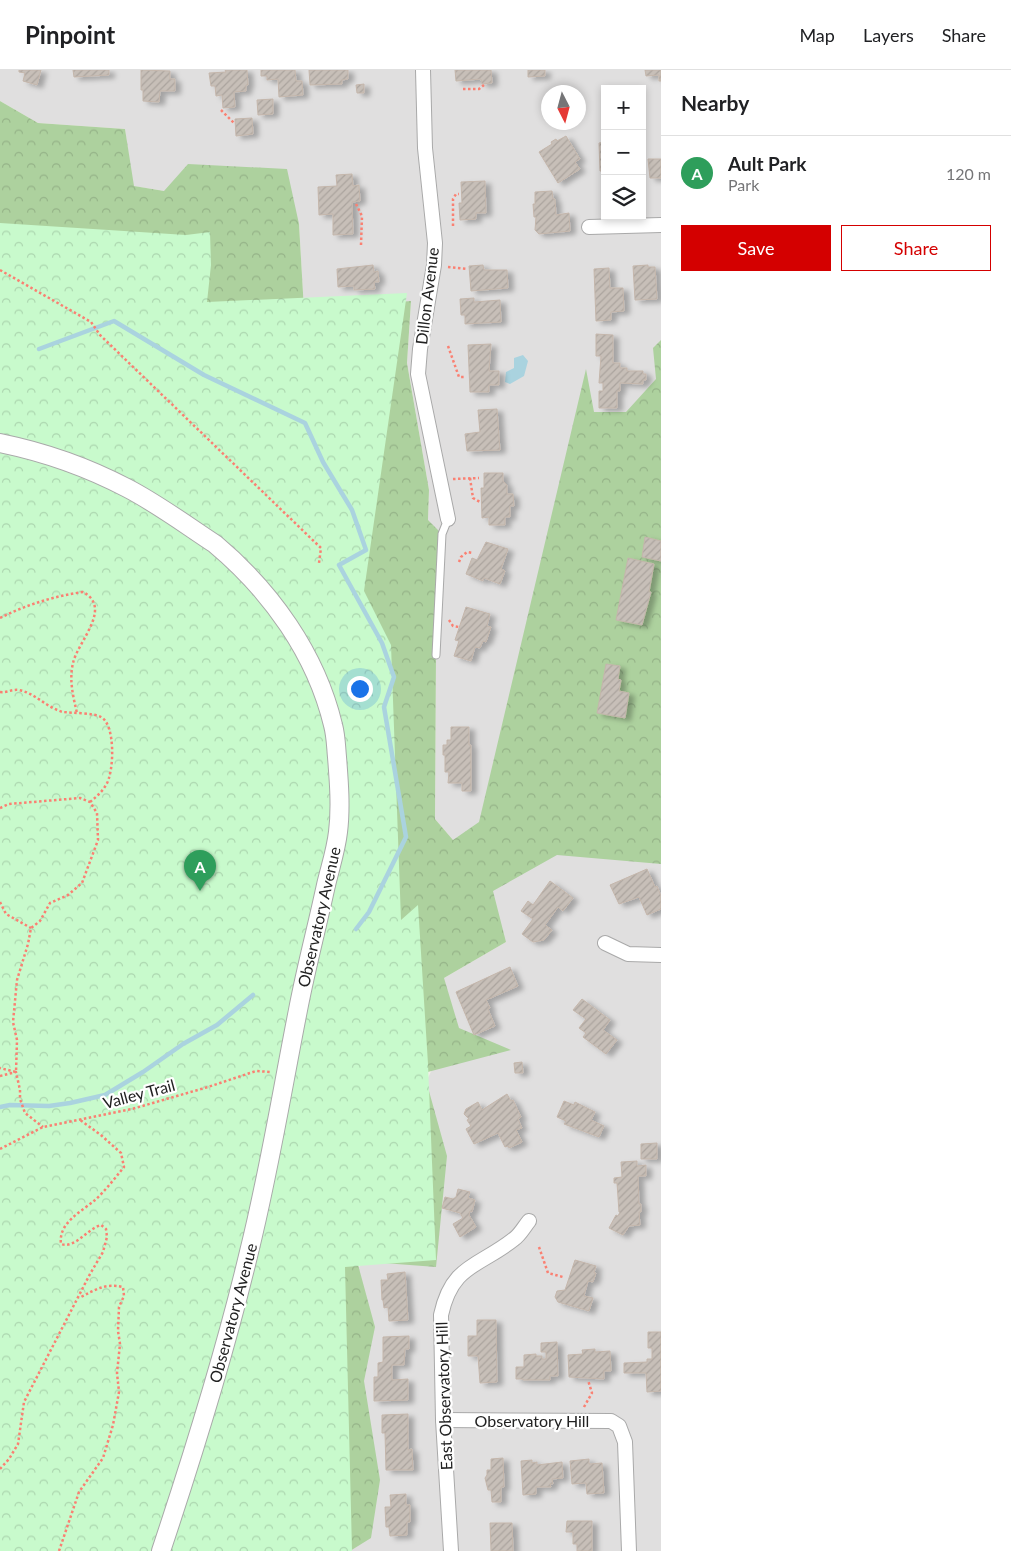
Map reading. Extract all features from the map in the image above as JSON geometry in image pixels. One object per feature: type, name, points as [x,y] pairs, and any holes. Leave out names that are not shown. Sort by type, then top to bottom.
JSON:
[{"type":"street","name":"Dillon Avenue","points":[[423,70],[426,148],[435,243],[434,265],[420,349],[418,374],[448,519]]},
{"type":"street","points":[[589,227],[661,224]]},
{"type":"street","name":"Observatory Avenue","points":[[0,443],[55,457],[92,471],[129,489],[215,544],[250,576],[272,601],[291,629],[308,658],[324,695],[334,727],[339,781],[338,833],[298,1010],[274,1141],[249,1252],[223,1354],[161,1551]]},
{"type":"street","points":[[605,943],[628,954],[661,954]]},
{"type":"street","name":"East Observatory Hill","points":[[451,1551],[441,1315],[447,1294],[462,1272],[515,1238],[529,1221]]},
{"type":"street","name":"Observatory Hill","points":[[444,1420],[612,1421],[619,1426],[625,1442],[629,1551]]},
{"type":"lane","points":[[436,655],[442,534],[448,519]]},
{"type":"path","points":[[463,89],[479,89],[484,85]]},
{"type":"path","points":[[221,110],[235,124]]},
{"type":"path","points":[[453,226],[453,199],[456,194],[459,194]]},
{"type":"path","points":[[356,204],[362,216],[361,245]]},
{"type":"path","points":[[434,265],[467,268]]},
{"type":"path","points":[[0,270],[91,322],[100,335],[322,548],[319,563]]},
{"type":"path","points":[[448,346],[459,377],[464,377]]},
{"type":"path","points":[[470,478],[474,498],[480,502]]},
{"type":"path","points":[[439,479],[479,478]]},
{"type":"path","points":[[459,562],[461,557],[467,552],[473,553]]},
{"type":"path","points":[[0,618],[17,609],[55,597],[83,592],[91,596],[95,604],[93,623],[74,661],[71,676],[76,713]]},
{"type":"path","points":[[0,692],[17,689],[61,711],[101,717],[110,726],[113,749],[107,784],[90,802]]},
{"type":"path","points":[[0,808],[10,804],[80,798],[90,802],[97,814],[98,840],[82,883],[68,895],[50,903],[40,921],[30,928],[28,944],[17,980],[13,1022],[17,1040],[16,1072],[20,1099],[25,1113],[43,1126]]},
{"type":"path","points":[[0,902],[6,914],[30,928]]},
{"type":"path","points":[[0,1068],[16,1072]]},
{"type":"path","name":"Valley Trail","points":[[0,1149],[43,1126],[132,1109],[256,1071],[286,1072]]},
{"type":"path","points":[[0,1076],[16,1072]]},
{"type":"path","points":[[0,1469],[18,1444],[24,1402],[103,1252],[107,1237],[106,1229],[101,1226],[95,1227],[66,1246],[61,1244],[60,1237],[64,1228],[73,1217],[96,1199],[124,1167],[121,1154],[79,1118]]},
{"type":"path","points":[[539,1247],[548,1273],[563,1277]]},
{"type":"path","points":[[59,1551],[80,1492],[102,1458],[113,1425],[119,1392],[117,1373],[120,1344],[118,1331],[119,1307],[124,1296],[123,1287],[111,1285],[77,1299]]},
{"type":"path","points":[[581,1409],[586,1406],[592,1393],[588,1380]]},
{"type":"shaded area","points":[[0,70],[661,70],[661,1551],[350,1551],[352,1284],[367,1249],[410,1116],[443,1046],[444,978],[506,942],[453,840],[435,819],[436,655],[428,520],[429,490],[407,363],[411,302],[304,310],[299,224],[164,191],[133,186],[125,129],[38,123],[0,101]]},
{"type":"green space","points":[[0,101],[38,123],[125,129],[134,186],[164,191],[188,164],[287,169],[299,224],[304,310],[411,301],[407,363],[429,490],[428,520],[442,534],[436,655],[435,819],[453,840],[479,822],[586,369],[594,412],[626,412],[656,379],[653,348],[661,340],[661,864],[557,855],[493,891],[506,942],[444,978],[459,1028],[511,1050],[424,1073],[447,1156],[436,1267],[357,1261],[375,1327],[364,1381],[380,1480],[371,1538],[350,1551],[0,424]]},
{"type":"green space","points":[[0,223],[186,235],[210,232],[211,265],[207,302],[407,293],[364,591],[391,645],[401,920],[418,905],[428,1064],[436,1260],[345,1267],[352,1551],[0,1551]]},
{"type":"water","points":[[523,355],[528,361],[524,376],[510,384],[505,382],[506,372],[514,368],[514,358]]},
{"type":"building","points":[[19,70],[41,70],[37,85],[23,81],[25,73],[19,72]]},
{"type":"building","points":[[73,70],[109,70],[109,75],[74,77]]},
{"type":"building","points":[[141,70],[170,71],[170,79],[175,79],[175,91],[160,91],[159,102],[143,101]]},
{"type":"building","points":[[225,70],[247,70],[248,85],[246,85],[246,91],[234,92],[235,107],[223,108],[222,95],[216,96],[215,86],[211,86],[209,73],[226,72]]},
{"type":"building","points":[[261,70],[295,70],[296,81],[302,81],[303,95],[279,97],[278,79],[267,80],[267,76],[261,76]]},
{"type":"building","points":[[309,70],[348,70],[348,79],[342,80],[342,84],[310,85]]},
{"type":"building","points":[[455,70],[491,70],[492,83],[482,84],[481,79],[456,81]]},
{"type":"building","points":[[528,70],[545,70],[545,76],[528,77]]},
{"type":"building","points":[[645,70],[661,70],[661,81],[659,81],[659,75],[646,76]]},
{"type":"building","points":[[364,84],[364,93],[357,93],[356,85]]},
{"type":"building","points":[[273,99],[273,114],[258,115],[257,100]]},
{"type":"building","points":[[252,118],[253,134],[236,136],[235,119]]},
{"type":"building","points":[[566,136],[580,159],[575,162],[580,169],[558,183],[539,152],[552,144],[551,142],[556,139],[557,141]]},
{"type":"building","points":[[599,143],[601,143],[601,171],[600,171]]},
{"type":"building","points":[[648,159],[661,159],[661,178],[650,178]]},
{"type":"building","points":[[352,174],[353,186],[359,185],[360,201],[352,202],[353,234],[333,235],[333,214],[319,215],[318,187],[337,186],[336,175]]},
{"type":"building","points":[[485,181],[486,213],[476,213],[476,219],[460,220],[459,203],[462,203],[461,182]]},
{"type":"building","points":[[552,191],[553,199],[555,199],[556,215],[569,213],[570,231],[539,234],[535,230],[536,217],[534,217],[533,204],[535,204],[535,192]]},
{"type":"building","points":[[373,265],[374,272],[378,271],[379,282],[374,282],[375,289],[354,290],[354,286],[338,287],[337,269]]},
{"type":"building","points":[[483,265],[484,270],[507,270],[508,288],[471,291],[469,266]]},
{"type":"building","points":[[648,265],[648,267],[655,267],[657,299],[635,300],[633,266]]},
{"type":"building","points":[[609,268],[610,288],[623,288],[624,311],[611,312],[611,320],[596,321],[594,269]]},
{"type":"building","points":[[474,298],[474,302],[500,300],[501,322],[465,324],[465,315],[461,315],[460,299]]},
{"type":"building","points":[[596,334],[613,335],[613,363],[620,363],[620,368],[627,368],[627,371],[643,371],[643,374],[646,374],[646,380],[643,380],[643,384],[620,383],[620,391],[617,391],[617,408],[599,408],[599,391],[603,391],[603,383],[599,383],[601,356],[596,356]]},
{"type":"building","points":[[491,344],[489,371],[499,371],[499,385],[489,385],[489,392],[470,392],[468,345]]},
{"type":"building","points":[[497,409],[500,450],[467,451],[465,434],[480,432],[478,410]]},
{"type":"building","points":[[484,473],[503,473],[503,481],[507,485],[507,494],[513,494],[514,506],[510,506],[510,517],[505,517],[505,525],[489,525],[489,517],[482,518],[481,488],[484,488]]},
{"type":"building","points":[[645,537],[661,541],[661,561],[642,557]]},
{"type":"building","points":[[486,542],[508,549],[501,569],[505,571],[500,584],[484,578],[483,581],[466,574],[472,558],[477,560]]},
{"type":"building","points":[[628,558],[654,564],[649,592],[651,592],[642,625],[616,620]]},
{"type":"building","points":[[466,607],[490,614],[487,626],[491,627],[486,642],[483,641],[480,648],[475,647],[471,661],[454,656],[459,641],[455,640]]},
{"type":"building","points":[[606,664],[620,666],[618,679],[621,680],[619,691],[629,693],[625,718],[597,713]]},
{"type":"building","points":[[451,727],[469,727],[471,791],[462,791],[462,783],[448,783],[449,772],[445,772],[443,745],[447,745],[447,740],[451,740]]},
{"type":"building","points":[[647,869],[661,896],[661,909],[647,915],[639,897],[619,904],[610,885]]},
{"type":"building","points":[[550,881],[573,898],[563,911],[558,907],[545,925],[552,930],[544,940],[533,942],[522,934],[533,919],[521,911],[528,901],[533,905]]},
{"type":"building","points":[[510,967],[518,986],[486,1000],[495,1026],[474,1035],[456,992]]},
{"type":"building","points":[[582,999],[610,1020],[603,1030],[617,1040],[606,1054],[583,1037],[586,1033],[579,1028],[586,1019],[573,1010]]},
{"type":"building","points":[[522,1062],[523,1073],[515,1073],[514,1063]]},
{"type":"building","points":[[507,1094],[511,1101],[513,1100],[521,1117],[518,1119],[522,1128],[516,1130],[522,1142],[509,1148],[508,1146],[505,1147],[498,1133],[474,1144],[466,1129],[471,1126],[467,1120],[469,1119],[464,1114],[466,1109],[478,1102],[482,1110]]},
{"type":"building","points":[[564,1101],[574,1105],[575,1102],[595,1112],[591,1120],[604,1126],[599,1137],[564,1124],[566,1121],[557,1117]]},
{"type":"building","points":[[657,1143],[657,1159],[641,1159],[641,1144]]},
{"type":"building","points":[[637,1161],[637,1166],[646,1165],[646,1176],[638,1176],[639,1204],[641,1204],[641,1212],[639,1212],[640,1225],[629,1226],[623,1235],[609,1228],[616,1215],[618,1216],[620,1212],[617,1183],[614,1183],[614,1178],[622,1177],[621,1162]]},
{"type":"building","points":[[458,1189],[470,1192],[468,1198],[475,1200],[472,1212],[470,1211],[469,1215],[476,1227],[460,1237],[453,1224],[463,1218],[460,1213],[442,1208],[445,1197],[453,1199],[456,1197]]},
{"type":"building","points":[[575,1260],[596,1266],[593,1282],[588,1281],[584,1296],[593,1298],[589,1311],[558,1302],[555,1297],[557,1291],[565,1290]]},
{"type":"building","points":[[405,1272],[408,1320],[389,1321],[388,1307],[384,1308],[382,1300],[381,1280],[388,1280],[387,1274]]},
{"type":"building","points":[[477,1320],[496,1320],[497,1382],[480,1383],[478,1356],[468,1356],[468,1336],[477,1336]]},
{"type":"building","points":[[648,1332],[661,1332],[661,1391],[647,1392],[646,1373],[624,1373],[624,1363],[647,1362],[647,1359],[652,1359],[652,1348],[648,1348]]},
{"type":"building","points":[[409,1336],[409,1349],[405,1349],[404,1365],[392,1365],[392,1380],[408,1379],[408,1400],[374,1401],[374,1377],[378,1377],[378,1363],[383,1362],[383,1337]]},
{"type":"building","points":[[557,1342],[558,1376],[550,1376],[550,1380],[516,1379],[516,1367],[524,1367],[524,1355],[536,1354],[536,1356],[542,1356],[542,1359],[546,1359],[546,1352],[541,1352],[541,1343]]},
{"type":"building","points":[[595,1349],[595,1352],[610,1351],[611,1371],[604,1371],[604,1379],[569,1377],[568,1355],[583,1354],[582,1350]]},
{"type":"building","points":[[408,1414],[408,1450],[412,1449],[413,1470],[386,1470],[385,1433],[382,1433],[382,1415]]},
{"type":"building","points":[[503,1458],[504,1487],[501,1487],[501,1502],[492,1502],[491,1490],[488,1490],[485,1478],[487,1470],[491,1470],[491,1459]]},
{"type":"building","points":[[589,1459],[589,1464],[602,1463],[604,1493],[587,1494],[586,1483],[572,1484],[570,1461]]},
{"type":"building","points":[[532,1460],[532,1463],[537,1462],[537,1465],[562,1462],[563,1478],[552,1479],[553,1484],[550,1484],[551,1487],[536,1487],[536,1494],[523,1495],[521,1461]]},
{"type":"building","points":[[406,1494],[406,1505],[410,1505],[410,1522],[407,1522],[407,1535],[390,1536],[389,1527],[386,1527],[385,1507],[391,1507],[390,1495]]},
{"type":"building","points":[[567,1521],[592,1521],[592,1551],[577,1551],[577,1544],[573,1544],[573,1532],[566,1532]]},
{"type":"building","points":[[490,1523],[512,1523],[513,1551],[491,1551]]},
{"type":"waterway","points":[[39,349],[114,321],[204,375],[305,423],[323,462],[352,510],[366,550],[339,565],[382,643],[394,677],[384,707],[406,837],[369,912],[356,929]]},
{"type":"waterway","points":[[0,1107],[10,1105],[49,1106],[105,1095],[143,1072],[183,1044],[217,1025],[253,995]]},
{"type":"place","name":"Ault Park","points":[[200,891]]}]
